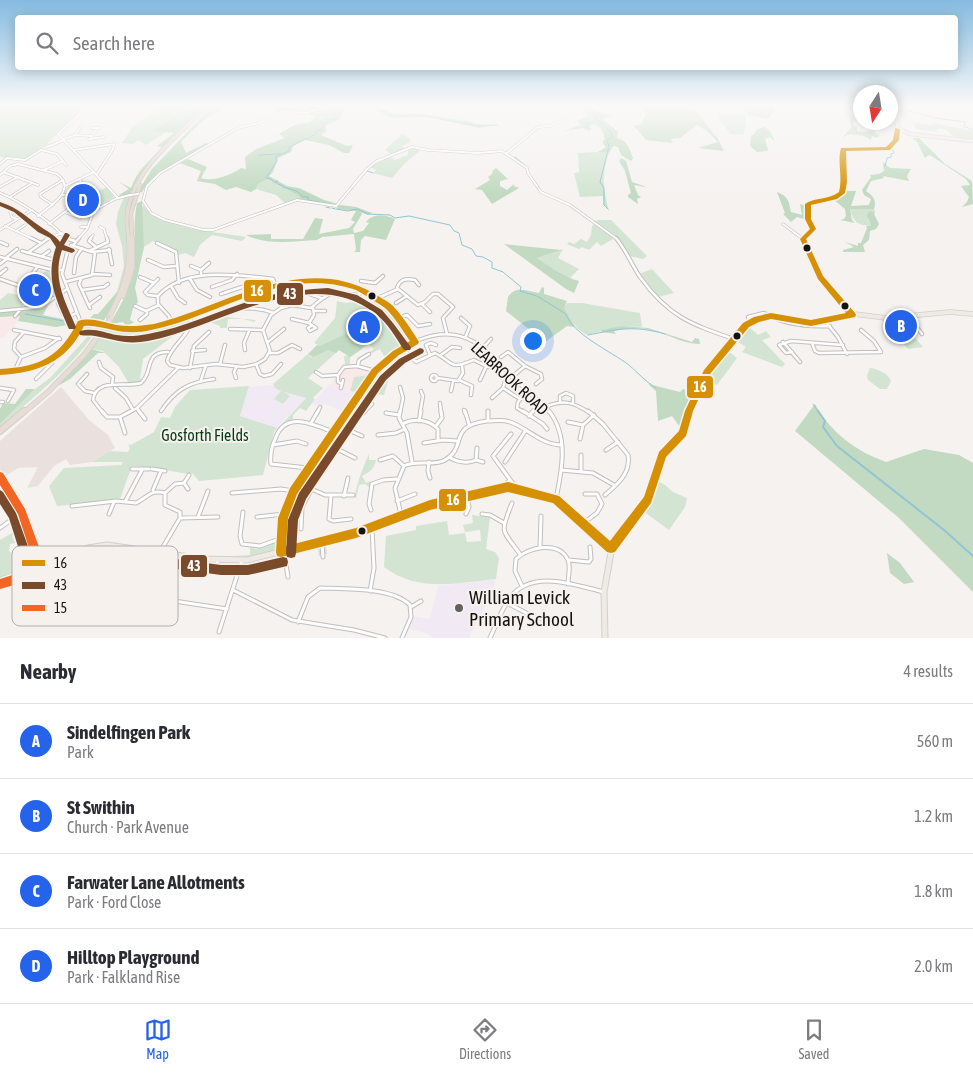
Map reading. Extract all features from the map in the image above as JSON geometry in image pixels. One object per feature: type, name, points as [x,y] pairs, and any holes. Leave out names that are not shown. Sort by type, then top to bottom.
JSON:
[{"type":"highway","points":[[0,430],[48,392],[83,354],[123,296],[133,268],[130,212],[138,187],[156,162],[181,136]]},
{"type":"main road","points":[[921,136],[973,141]]},
{"type":"main road","points":[[605,638],[604,592],[611,548],[618,536],[644,507],[662,455],[683,433],[689,411],[707,372],[750,322],[770,316],[808,323],[852,315],[887,318],[957,312],[973,314]]},
{"type":"main road","points":[[178,555],[218,560],[242,560],[283,552],[372,527],[430,505],[501,488],[516,488],[556,499],[611,548]]},
{"type":"main road","points":[[96,546],[109,544],[122,546]]},
{"type":"street","points":[[60,136],[118,198]]},
{"type":"street","points":[[47,147],[73,136]]},
{"type":"street","points":[[79,136],[91,138],[104,137]]},
{"type":"street","points":[[225,136],[160,174],[150,182],[144,194],[144,204],[154,215],[164,220],[208,230],[297,200],[330,206],[339,204],[364,172],[377,161],[412,147],[428,150],[478,153],[498,150],[508,153],[526,168],[540,192],[570,205],[617,239],[641,278],[669,310],[692,325],[734,339]]},
{"type":"street","points":[[508,153],[528,136]]},
{"type":"street","points":[[803,239],[813,229],[808,219],[808,204],[818,200],[836,198],[842,192],[845,179],[841,167],[842,149],[888,149],[893,145],[897,136]]},
{"type":"street","points":[[65,186],[96,173],[113,150],[114,144],[83,147],[74,150]]},
{"type":"street","points":[[22,164],[41,150],[57,154],[66,165]]},
{"type":"street","points":[[0,157],[25,160]]},
{"type":"street","points":[[0,164],[7,158]]},
{"type":"street","points":[[44,170],[63,160]]},
{"type":"street","points":[[0,175],[12,165],[22,164],[57,174],[63,180],[65,186],[64,195]]},
{"type":"street","points":[[3,172],[38,185]]},
{"type":"street","points":[[0,187],[18,177]]},
{"type":"street","points":[[38,216],[64,195],[76,194],[83,190],[84,187],[79,179]]},
{"type":"street","points":[[53,205],[41,198],[40,194],[45,189],[63,180]]},
{"type":"street","points":[[10,197],[32,183]]},
{"type":"street","points":[[0,193],[32,210],[49,224],[59,229],[65,239],[75,241]]},
{"type":"street","points":[[0,372],[14,372],[31,368],[51,359],[72,343],[79,332],[81,323],[64,282],[62,270],[72,246],[88,227],[96,210],[118,198],[144,194]]},
{"type":"street","points":[[49,224],[76,204]]},
{"type":"street","points":[[0,206],[9,208]]},
{"type":"street","points":[[0,230],[32,210]]},
{"type":"street","points":[[15,214],[14,211],[11,212],[12,217],[16,219]]},
{"type":"street","points":[[65,212],[80,218]]},
{"type":"street","points":[[783,224],[803,239],[820,277],[852,315]]},
{"type":"street","points":[[16,231],[26,225]]},
{"type":"street","points":[[6,226],[41,243]]},
{"type":"street","points":[[81,227],[88,227]]},
{"type":"street","points":[[89,251],[96,246],[104,245],[108,242],[104,229],[100,228]]},
{"type":"street","points":[[29,252],[41,243],[62,233]]},
{"type":"street","points":[[93,235],[89,241],[96,246]]},
{"type":"street","points":[[0,242],[7,244]]},
{"type":"street","points":[[157,243],[175,251],[179,283]]},
{"type":"street","points":[[72,246],[80,246],[95,254]]},
{"type":"street","points":[[74,273],[75,260],[82,248]]},
{"type":"street","points":[[0,264],[18,249],[58,261]]},
{"type":"street","points":[[93,274],[92,258],[95,254],[110,249],[112,264]]},
{"type":"street","points":[[42,256],[49,251]]},
{"type":"street","points":[[0,257],[53,270],[62,270]]},
{"type":"street","points":[[148,260],[164,267],[176,266]]},
{"type":"street","points":[[201,275],[201,270],[209,263]]},
{"type":"street","points":[[30,277],[38,266]]},
{"type":"street","points":[[190,266],[201,270]]},
{"type":"street","points":[[0,274],[6,269]]},
{"type":"street","points":[[64,282],[87,278],[93,274],[110,275]]},
{"type":"street","points":[[212,287],[232,280],[237,274]]},
{"type":"street","points":[[158,280],[145,292],[148,295],[158,296],[171,286],[201,275],[237,274],[273,279],[276,286]]},
{"type":"street","points":[[361,281],[375,283],[380,281],[383,276]]},
{"type":"street","points":[[140,277],[154,283]]},
{"type":"street","points":[[357,287],[361,277]]},
{"type":"street","points":[[0,278],[23,287]]},
{"type":"street","points":[[222,294],[254,283],[258,278]]},
{"type":"street","points":[[377,298],[397,288],[405,278],[416,281],[419,285]]},
{"type":"street","points":[[81,279],[79,284],[89,307],[100,297]]},
{"type":"street","points":[[190,279],[201,293],[210,297]]},
{"type":"street","points":[[81,323],[91,321],[110,327],[126,329],[146,328],[171,322],[276,286],[301,282],[328,281],[357,287],[377,298],[398,318],[415,342]]},
{"type":"street","points":[[81,290],[104,287],[108,284]]},
{"type":"street","points":[[52,299],[44,295],[54,285]]},
{"type":"street","points":[[171,286],[178,298],[185,303]]},
{"type":"street","points":[[397,288],[415,304],[422,304],[437,293],[452,306],[452,309],[443,318],[447,334]]},
{"type":"street","points":[[0,311],[42,307],[67,289]]},
{"type":"street","points":[[292,319],[310,324],[314,309],[321,298],[332,292],[357,295],[365,290]]},
{"type":"street","points":[[273,296],[301,291],[321,298]]},
{"type":"street","points":[[158,296],[159,305],[169,316],[171,322]]},
{"type":"street","points":[[396,303],[407,296]]},
{"type":"street","points":[[249,308],[252,301]]},
{"type":"street","points":[[58,303],[63,314],[69,316],[77,313]]},
{"type":"street","points":[[422,304],[430,312]]},
{"type":"street","points":[[135,306],[147,310],[159,305]]},
{"type":"street","points":[[191,315],[193,324],[169,352],[167,362],[178,368],[220,364],[237,366],[256,364],[269,353],[270,347],[264,330],[266,323],[274,313],[288,305],[325,311]]},
{"type":"street","points":[[220,315],[233,310],[249,308],[274,313]]},
{"type":"street","points":[[252,313],[254,308]]},
{"type":"street","points":[[15,316],[21,309]]},
{"type":"street","points":[[147,310],[147,314],[141,320],[147,321]]},
{"type":"street","points":[[398,318],[407,315],[418,326],[430,324]]},
{"type":"street","points":[[770,316],[777,321],[803,326],[830,326]]},
{"type":"street","points":[[908,316],[922,334]]},
{"type":"street","points":[[461,318],[470,326],[465,338]]},
{"type":"street","points":[[825,321],[848,354]]},
{"type":"street","points":[[230,328],[240,328],[248,331],[264,330]]},
{"type":"street","points":[[267,342],[284,329]]},
{"type":"street","points":[[14,330],[60,338],[45,348],[21,357],[14,372]]},
{"type":"street","points":[[812,343],[817,352],[848,354],[881,352],[874,341],[861,330]]},
{"type":"street","points":[[245,350],[244,343],[248,331]]},
{"type":"street","points":[[190,368],[192,351],[208,332]]},
{"type":"street","points":[[21,357],[13,348],[23,333]]},
{"type":"street","name":"LEABROOK ROAD","points":[[288,577],[282,538],[284,514],[293,491],[375,371],[403,348],[430,336],[447,334],[465,338],[482,349],[544,407],[557,425],[562,445],[556,499]]},
{"type":"street","points":[[482,349],[491,339]]},
{"type":"street","points":[[430,355],[426,345],[431,342],[436,345]]},
{"type":"street","points":[[800,362],[783,342],[843,345]]},
{"type":"street","points":[[220,364],[225,345]]},
{"type":"street","points":[[269,353],[278,353],[292,346],[300,349]]},
{"type":"street","points":[[440,355],[452,346],[460,348]]},
{"type":"street","points":[[403,348],[418,362],[435,354],[440,355],[452,365],[462,366],[474,360],[486,367]]},
{"type":"street","points":[[192,351],[205,350]]},
{"type":"street","points":[[169,352],[160,352],[152,358],[149,362],[147,376],[142,382],[136,385],[102,387],[94,393],[92,399],[108,418],[120,417],[137,408],[178,368]]},
{"type":"street","points":[[501,357],[508,352],[525,366],[548,378]]},
{"type":"street","points":[[358,365],[359,360],[369,354]]},
{"type":"street","points":[[401,366],[402,362],[410,356]]},
{"type":"street","points":[[35,380],[52,364],[51,359]]},
{"type":"street","points":[[480,380],[486,367],[495,361]]},
{"type":"street","points":[[99,362],[101,368],[113,377],[113,387],[126,398],[133,410]]},
{"type":"street","points":[[256,364],[260,374],[266,376],[272,374],[281,364]]},
{"type":"street","points":[[201,380],[206,365]]},
{"type":"street","points":[[342,384],[337,382],[338,375],[345,366],[358,365],[375,371]]},
{"type":"street","points":[[236,378],[234,372],[237,366]]},
{"type":"street","points":[[438,378],[453,382],[459,380],[463,373],[462,366]]},
{"type":"street","points":[[512,377],[525,366]]},
{"type":"street","points":[[316,372],[322,376],[327,372],[338,375]]},
{"type":"street","points":[[87,374],[76,385],[85,391],[94,393]]},
{"type":"street","points":[[536,384],[543,377]]},
{"type":"street","points":[[492,398],[503,388],[506,378]]},
{"type":"street","points":[[161,411],[181,387],[189,382],[214,379]]},
{"type":"street","points":[[459,380],[472,386],[471,395]]},
{"type":"street","points":[[451,391],[453,382]]},
{"type":"street","points":[[400,387],[403,398],[399,415],[405,429],[412,462]]},
{"type":"street","points":[[0,388],[14,390],[8,401]]},
{"type":"street","points":[[503,388],[507,388],[520,399]]},
{"type":"street","points":[[419,421],[423,396],[421,391]]},
{"type":"street","points":[[528,391],[520,399],[517,408],[543,424],[547,429]]},
{"type":"street","points":[[560,401],[561,395],[566,394],[573,396],[573,403]]},
{"type":"street","points":[[544,407],[560,401],[573,403],[594,415],[628,455],[630,462],[623,478],[605,495]]},
{"type":"street","points":[[438,440],[436,426],[442,418],[440,403]]},
{"type":"street","points":[[350,407],[362,414],[366,413],[372,404]]},
{"type":"street","points":[[311,423],[320,407]]},
{"type":"street","points":[[137,408],[145,419]]},
{"type":"street","points":[[464,410],[469,424]]},
{"type":"street","points":[[528,416],[534,410]]},
{"type":"street","points":[[488,411],[488,421]]},
{"type":"street","points":[[386,413],[399,415]]},
{"type":"street","points":[[580,439],[583,425],[594,415]]},
{"type":"street","points":[[120,417],[125,433]]},
{"type":"street","points":[[308,468],[297,465],[273,465],[270,461],[277,433],[285,424],[294,420],[311,423],[333,432]]},
{"type":"street","points":[[402,424],[409,420],[436,426]]},
{"type":"street","points":[[401,516],[395,488],[397,479],[404,466],[412,462],[439,462],[449,457],[462,432],[469,424],[488,421],[508,421],[550,443],[562,445]]},
{"type":"street","points":[[568,422],[583,425]]},
{"type":"street","points":[[338,426],[362,436]]},
{"type":"street","points":[[378,435],[396,433],[405,429]]},
{"type":"street","points":[[505,462],[526,430]]},
{"type":"street","points":[[511,434],[493,456],[509,481],[516,488]]},
{"type":"street","points":[[424,443],[438,440],[457,441]]},
{"type":"street","points":[[273,445],[297,441],[306,444]]},
{"type":"street","points":[[606,450],[618,442]]},
{"type":"street","points":[[326,443],[355,458]]},
{"type":"street","points":[[323,472],[337,448]]},
{"type":"street","points":[[476,460],[477,448]]},
{"type":"street","points":[[581,455],[581,472]]},
{"type":"street","points":[[380,460],[393,456],[404,466]]},
{"type":"street","points":[[449,457],[455,461],[471,462],[476,460],[483,462]]},
{"type":"street","points":[[429,462],[428,471],[430,478]]},
{"type":"street","points":[[74,511],[73,506],[114,501],[138,503],[152,490],[163,471],[132,469]]},
{"type":"street","points":[[125,502],[142,470]]},
{"type":"street","points":[[560,470],[598,475],[614,485]]},
{"type":"street","points":[[184,483],[189,475]]},
{"type":"street","points":[[0,476],[22,512],[34,546]]},
{"type":"street","points":[[344,496],[348,478]]},
{"type":"street","points":[[371,510],[369,504],[372,484],[383,480],[397,479]]},
{"type":"street","points":[[501,488],[509,481]]},
{"type":"street","points":[[152,490],[165,492],[175,484],[184,483]]},
{"type":"street","points":[[184,483],[188,488]]},
{"type":"street","points":[[298,483],[331,496],[353,495]]},
{"type":"street","points":[[232,493],[281,489],[293,491]]},
{"type":"street","points":[[301,528],[302,507],[312,490]]},
{"type":"street","points":[[198,517],[208,491]]},
{"type":"street","points":[[164,546],[180,518],[180,512],[165,504],[165,492]]},
{"type":"street","points":[[0,501],[11,493]]},
{"type":"street","points":[[397,501],[415,494]]},
{"type":"street","points":[[584,523],[598,513],[602,504],[597,494],[585,494]]},
{"type":"street","points":[[331,496],[329,519],[333,521],[352,519]]},
{"type":"street","points":[[466,514],[468,497]]},
{"type":"street","points":[[109,514],[114,501]]},
{"type":"street","points":[[507,506],[512,505],[504,523],[504,534],[520,554]]},
{"type":"street","points":[[0,528],[22,512]]},
{"type":"street","points":[[243,512],[244,523],[240,538],[242,544],[260,546],[282,538]]},
{"type":"street","points":[[257,517],[284,514]]},
{"type":"street","points":[[482,514],[490,515],[504,523]]},
{"type":"street","points":[[540,548],[541,516]]},
{"type":"street","points":[[180,518],[218,517]]},
{"type":"street","points":[[370,591],[374,568],[372,527]]},
{"type":"street","points":[[322,542],[323,557]]},
{"type":"street","points":[[568,560],[590,561],[590,547]]},
{"type":"street","points":[[522,586],[514,568],[516,559],[525,551],[540,548],[557,550],[568,560],[568,584]]},
{"type":"street","points":[[178,561],[216,566],[218,560]]},
{"type":"street","points":[[219,632],[242,560]]},
{"type":"street","points":[[490,638],[506,603],[514,592],[531,582],[542,580],[604,592]]},
{"type":"street","points":[[298,622],[305,599],[314,590],[320,588],[370,591],[407,600],[411,607],[411,614],[402,638]]},
{"type":"street","points":[[232,590],[278,614],[298,622],[354,630],[385,638]]},
{"type":"street","points":[[411,607],[421,601]]},
{"type":"street","points":[[178,602],[227,609]]},
{"type":"street","points":[[506,603],[534,617],[568,623]]},
{"type":"shaded area","points":[[21,316],[11,332],[8,332],[5,337],[0,338],[0,317]]},
{"type":"shaded area","points":[[347,366],[371,371],[371,373],[361,377],[354,377],[350,391],[335,389],[330,384]]},
{"type":"shaded area","points":[[330,384],[335,389],[356,392],[343,412],[326,404],[311,404]]},
{"type":"shaded area","points":[[273,385],[277,390],[306,398],[277,428],[240,416],[249,387]]},
{"type":"shaded area","points":[[61,387],[89,420],[108,435],[115,448],[92,462],[70,465],[66,459],[54,466],[38,486],[27,488],[38,467],[18,468],[4,477],[0,468],[0,441]]},
{"type":"shaded area","name":"William Levick Primary School","points":[[496,579],[493,591],[469,638],[434,638],[425,633],[409,629],[413,616],[430,619],[438,586]]},
{"type":"green space","points":[[0,136],[55,136],[45,147],[25,159],[0,157]]},
{"type":"green space","points":[[127,136],[161,136],[146,145],[138,140],[133,144],[122,143]]},
{"type":"green space","points":[[170,136],[178,136],[142,173],[130,194],[120,196],[129,189],[119,182],[131,188],[140,171],[162,147],[157,146]]},
{"type":"green space","points":[[184,136],[187,136],[181,142],[186,153],[206,143],[210,145],[163,170],[155,176],[142,192],[137,193],[152,169]]},
{"type":"green space","points":[[282,136],[323,136],[347,146],[353,145],[349,153],[344,153],[329,145],[305,140],[293,146],[291,152],[278,158],[273,172],[269,176],[287,186],[299,188],[324,200],[338,204],[324,204],[300,199],[299,196],[267,179],[258,184],[256,189],[251,192],[236,187],[226,190],[215,184],[197,181],[201,171],[180,163],[188,159],[207,167],[201,178],[222,177],[241,168],[246,169],[245,157],[256,149],[285,138]]},
{"type":"green space","points":[[400,136],[411,139],[411,142],[402,146],[406,149],[392,155],[385,150]]},
{"type":"green space","points":[[604,136],[617,136],[617,138],[628,146],[633,158],[631,161],[621,155],[618,147],[613,146],[609,153],[598,152],[606,147],[602,142],[605,139]]},
{"type":"green space","points":[[642,136],[683,136],[671,139],[673,143],[646,140]]},
{"type":"green space","points":[[712,136],[715,136],[724,151],[698,148],[718,142]]},
{"type":"green space","points":[[751,136],[772,136],[775,141],[770,137],[765,139],[768,150],[757,152],[750,146]]},
{"type":"green space","points":[[862,136],[878,136],[877,138],[872,136],[871,140]]},
{"type":"green space","points":[[953,136],[973,136],[973,141]]},
{"type":"green space","points":[[912,138],[919,138],[945,164],[972,181],[973,204],[962,207],[969,197],[961,186],[970,185],[966,179],[933,157],[929,155],[925,158],[917,142]]},
{"type":"green space","points":[[414,147],[420,151],[405,163],[392,178],[373,173],[376,170],[370,167],[390,157],[395,160],[408,155],[408,150]]},
{"type":"green space","points":[[578,153],[609,153],[604,182],[609,211],[603,204],[603,196],[580,197],[574,173],[579,172]]},
{"type":"green space","points":[[621,158],[626,161],[632,182],[647,187],[634,185],[638,195],[641,197],[637,199],[638,204],[628,197],[631,193],[625,171],[619,161]]},
{"type":"green space","points":[[883,162],[890,168],[911,169],[907,176],[909,181],[883,176],[884,178],[871,181],[866,191],[874,198],[874,209],[850,209],[852,220],[855,223],[840,220],[846,216],[845,209],[834,200],[844,191],[856,191],[851,206],[869,205],[871,199],[864,195],[862,190],[871,177],[870,175],[879,174],[884,171]]},
{"type":"green space","points":[[496,168],[508,179],[500,181],[500,186],[507,190],[514,184],[514,186],[519,188],[492,204],[482,190],[475,189],[490,180],[488,177]]},
{"type":"green space","points":[[267,179],[299,196],[300,199],[286,204],[276,195],[256,189],[258,184]]},
{"type":"green space","points":[[107,187],[114,197],[95,209],[88,222],[86,214],[79,207],[82,204],[76,201]]},
{"type":"green space","points":[[777,192],[788,200],[791,212],[802,215],[800,204],[806,206],[807,220],[797,217],[791,222],[783,214],[785,213]]},
{"type":"green space","points":[[130,196],[126,210],[128,263],[120,292],[117,292],[124,266],[122,246],[116,224],[124,197]]},
{"type":"green space","points":[[142,201],[144,247],[135,288],[138,302],[133,308],[130,320],[134,322],[127,326],[123,322],[110,324],[119,309],[133,276],[136,210],[137,203]]},
{"type":"green space","points":[[143,205],[151,213],[176,224],[246,237],[242,241],[212,235],[200,245],[194,257],[185,253],[178,255],[175,250],[153,241],[144,247],[141,211]]},
{"type":"green space","points":[[340,205],[356,207],[372,213],[368,215],[360,212],[362,214],[353,229],[354,233],[363,231],[369,223],[366,222],[372,217],[384,216],[395,219],[386,240],[365,236],[361,240],[360,252],[354,252],[356,250],[354,234],[322,237],[317,240],[281,242],[263,241],[246,235],[271,234],[271,239],[303,239],[315,218],[323,219],[319,234],[349,228],[355,222],[351,220],[356,211],[337,209]]},
{"type":"green space","points":[[850,208],[874,209],[875,212],[869,211],[868,220],[871,226],[856,222]]},
{"type":"green space","points":[[869,211],[875,212],[874,214],[879,224],[876,229],[870,231],[869,240],[863,245],[865,252],[843,252],[843,250],[854,247],[845,242],[858,246],[858,243],[861,243],[867,228],[866,226],[871,226],[867,216]]},
{"type":"green space","points":[[611,220],[647,256],[643,259],[629,256],[619,239],[594,221]]},
{"type":"green space","points":[[594,224],[615,238],[601,246],[597,242],[589,250],[582,247],[579,249],[567,244],[569,242],[574,244],[581,239],[587,242]]},
{"type":"green space","points":[[504,244],[561,250],[537,258],[562,274],[579,281],[574,293],[566,289]]},
{"type":"green space","points":[[563,249],[558,258],[579,269],[570,278],[557,272],[537,258]]},
{"type":"green space","points":[[652,269],[674,293],[658,297],[639,274]]},
{"type":"green space","points":[[47,270],[60,274],[46,291],[28,304],[24,303],[20,310],[0,311],[0,300],[8,293],[18,295]]},
{"type":"green space","points":[[542,287],[544,288],[544,294],[567,301],[564,308],[575,327],[567,326],[545,342],[506,311],[508,297],[514,291],[522,290],[539,293]]},
{"type":"green space","points":[[117,292],[120,292],[103,322],[90,318],[94,314],[98,314]]},
{"type":"green space","points":[[373,299],[393,317],[410,341],[385,358],[380,349],[370,354],[368,353],[374,349],[369,344],[350,357],[350,364],[345,365],[344,356],[348,355],[339,350],[308,378],[323,388],[313,398],[315,399],[306,411],[300,408],[293,415],[293,419],[282,424],[306,398],[284,392],[290,396],[283,404],[274,399],[281,391],[276,389],[273,384],[308,354],[311,357],[328,350],[314,343],[335,318],[337,301],[346,303]]},
{"type":"green space","points":[[50,302],[43,315],[77,322],[77,331],[68,325],[56,327],[18,321],[20,316],[0,317],[0,311],[40,308]]},
{"type":"green space","points":[[567,303],[582,303],[640,313],[642,327],[621,326],[587,335],[579,330],[571,320],[564,308]]},
{"type":"green space","points":[[215,315],[256,320],[254,322],[243,319],[228,319],[227,328],[220,328],[220,326],[207,321],[195,324]]},
{"type":"green space","points":[[187,317],[191,322],[187,331],[182,329],[143,359],[140,379],[145,378],[140,383],[125,384],[128,382],[119,367],[103,351],[91,349],[107,327],[137,329]]},
{"type":"green space","points":[[882,319],[904,319],[910,332],[923,347],[908,349],[891,329],[888,329]]},
{"type":"green space","points":[[91,322],[100,326],[78,354],[54,379],[0,426],[35,389],[50,378],[89,335],[81,332],[83,325]]},
{"type":"green space","points":[[621,326],[648,328],[692,342],[695,338],[699,339],[700,344],[688,343],[644,329],[614,331],[616,334],[602,332],[601,330]]},
{"type":"green space","points":[[748,326],[758,335],[766,331],[771,337],[762,340],[785,364],[782,367],[742,352],[746,347],[735,340]]},
{"type":"green space","points":[[348,333],[360,340],[362,349],[350,357],[339,350],[336,353],[328,350],[313,357],[308,354],[317,345],[320,346]]},
{"type":"green space","points":[[91,349],[106,353],[98,353],[70,379],[58,386]]},
{"type":"green space","points":[[727,350],[737,358],[717,385],[705,379]]},
{"type":"green space","points":[[381,368],[380,372],[390,374],[384,395],[363,393]]},
{"type":"green space","points":[[870,368],[882,372],[890,378],[891,381],[887,389],[880,389],[868,380],[867,375]]},
{"type":"green space","points":[[371,373],[346,411],[343,412],[356,392],[350,391],[354,377]]},
{"type":"green space","points":[[648,384],[680,392],[683,389],[688,391],[690,388],[696,390],[685,416],[682,430],[672,416],[658,421],[656,391]]},
{"type":"green space","name":"Gosforth Fields","points":[[249,386],[240,416],[277,428],[274,432],[263,475],[199,481],[192,473],[132,466],[120,499],[57,506],[49,486],[64,468],[121,465],[123,462],[92,462],[110,451],[128,452],[130,448],[128,444],[131,445],[154,432],[161,417],[170,418],[175,407],[190,390]]},
{"type":"green space","points":[[26,389],[35,389],[0,424],[0,409],[3,403],[15,404]]},
{"type":"green space","points":[[815,404],[829,424],[845,440],[875,458],[886,462],[924,449],[959,455],[973,463],[973,592],[899,518],[795,431]]},
{"type":"green space","points":[[369,454],[369,460],[376,460],[371,470],[362,476],[366,483],[370,481],[371,484],[369,487],[365,484],[359,485],[356,498],[354,498],[360,476]]},
{"type":"green space","points":[[656,480],[673,492],[687,498],[685,507],[669,530],[643,511],[650,500]]},
{"type":"green space","points":[[20,515],[28,540],[21,530],[12,536],[15,543],[10,544],[9,551],[12,553],[12,573],[0,576],[0,540],[22,527],[20,517],[9,524]]},
{"type":"green space","points":[[472,515],[490,517],[486,549],[495,552],[499,558],[496,579],[452,584],[424,583],[397,575],[384,567],[386,536],[416,530],[416,526],[447,521],[449,535],[465,533],[467,542],[481,541],[480,530],[465,532],[463,525],[473,523]]},
{"type":"green space","points":[[368,531],[369,534],[326,547],[327,554],[319,556],[318,549],[312,551],[312,547],[292,554],[292,551]]},
{"type":"green space","points":[[275,541],[280,545],[278,550],[244,558],[218,557],[250,555],[250,547],[256,549]]},
{"type":"green space","points":[[887,553],[900,563],[914,582],[904,584],[890,573]]},
{"type":"green space","points":[[12,573],[12,577],[0,581],[0,576]]},
{"type":"waterway","points":[[277,183],[277,180],[275,183],[271,179],[266,178],[277,161],[275,157],[289,151],[289,147],[312,136]]},
{"type":"waterway","points":[[608,209],[604,205],[604,188],[600,182],[609,146],[607,141],[612,136]]},
{"type":"waterway","points":[[885,166],[887,158],[891,157],[891,154],[894,153],[892,148]]},
{"type":"waterway","points":[[258,155],[280,154]]},
{"type":"waterway","points":[[515,157],[527,167]]},
{"type":"waterway","points":[[367,171],[373,173]]},
{"type":"waterway","points":[[278,184],[283,186]]},
{"type":"waterway","points":[[283,187],[297,191],[303,197],[308,197],[308,200],[319,202]]},
{"type":"waterway","points":[[326,207],[330,208]]},
{"type":"waterway","points":[[336,209],[348,211],[357,209],[368,214],[390,215],[395,218],[409,216],[450,225],[454,231],[459,233],[462,245],[472,249],[476,256],[483,257],[492,262],[492,268],[503,272],[521,287],[520,291],[537,296],[566,314],[576,329],[629,365],[656,388]]},
{"type":"waterway","points":[[25,314],[64,321],[75,326]]},
{"type":"waterway","points":[[588,335],[626,329],[654,331],[665,334]]},
{"type":"waterway","points":[[82,330],[98,333]]},
{"type":"waterway","points":[[102,334],[108,336]]},
{"type":"waterway","points":[[813,404],[819,413]]},
{"type":"waterway","points":[[818,411],[825,421],[823,427],[837,446],[944,530],[973,556]]},
{"type":"transit line","name":"16","points":[[843,149],[888,149],[896,140],[896,136]]},
{"type":"transit line","name":"16","points":[[803,239],[813,229],[808,219],[808,204],[834,198],[842,193],[844,182],[843,149]]},
{"type":"transit line","name":"43","points":[[0,204],[16,211],[40,230],[52,236],[59,246],[72,251]]},
{"type":"transit line","name":"43","points":[[67,235],[60,247],[54,270],[58,292],[72,327]]},
{"type":"transit line","name":"16","points":[[803,239],[820,277],[852,315]]},
{"type":"transit line","name":"16","points":[[81,323],[95,323],[123,329],[147,328],[184,318],[271,287],[301,281],[329,281],[357,287],[384,303],[397,316],[415,342]]},
{"type":"transit line","name":"43","points":[[83,333],[96,333],[122,339],[138,339],[184,328],[270,298],[299,292],[328,291],[354,297],[379,312],[407,348]]},
{"type":"transit line","name":"16","points":[[611,548],[648,500],[662,455],[683,433],[689,411],[707,372],[746,325],[757,319],[771,316],[811,323],[852,315]]},
{"type":"transit line","name":"16","points":[[0,372],[26,369],[49,361],[68,345],[76,335],[81,323]]},
{"type":"transit line","name":"16","points":[[281,552],[283,518],[293,491],[375,371],[396,353],[415,342]]},
{"type":"transit line","name":"43","points":[[291,553],[293,520],[302,496],[383,378],[402,361],[420,351]]},
{"type":"transit line","name":"15","points":[[0,476],[22,512],[34,546]]},
{"type":"transit line","name":"16","points":[[281,552],[356,533],[430,505],[508,487],[556,499],[611,548]]},
{"type":"transit line","name":"43","points":[[0,495],[13,516],[23,546]]},
{"type":"transit line","name":"43","points":[[178,564],[221,570],[248,570],[283,562]]},
{"type":"transit line","name":"15","points":[[0,584],[12,581]]},
{"type":"place","name":"Hilltop Playground","points":[[83,200]]},
{"type":"place","name":"Farwater Lane Allotments","points":[[35,290]]},
{"type":"place","name":"St Swithin","points":[[901,326]]},
{"type":"place","name":"Sindelfingen Park","points":[[364,327]]},
{"type":"place","name":"William Levick Primary School","points":[[459,608]]}]
